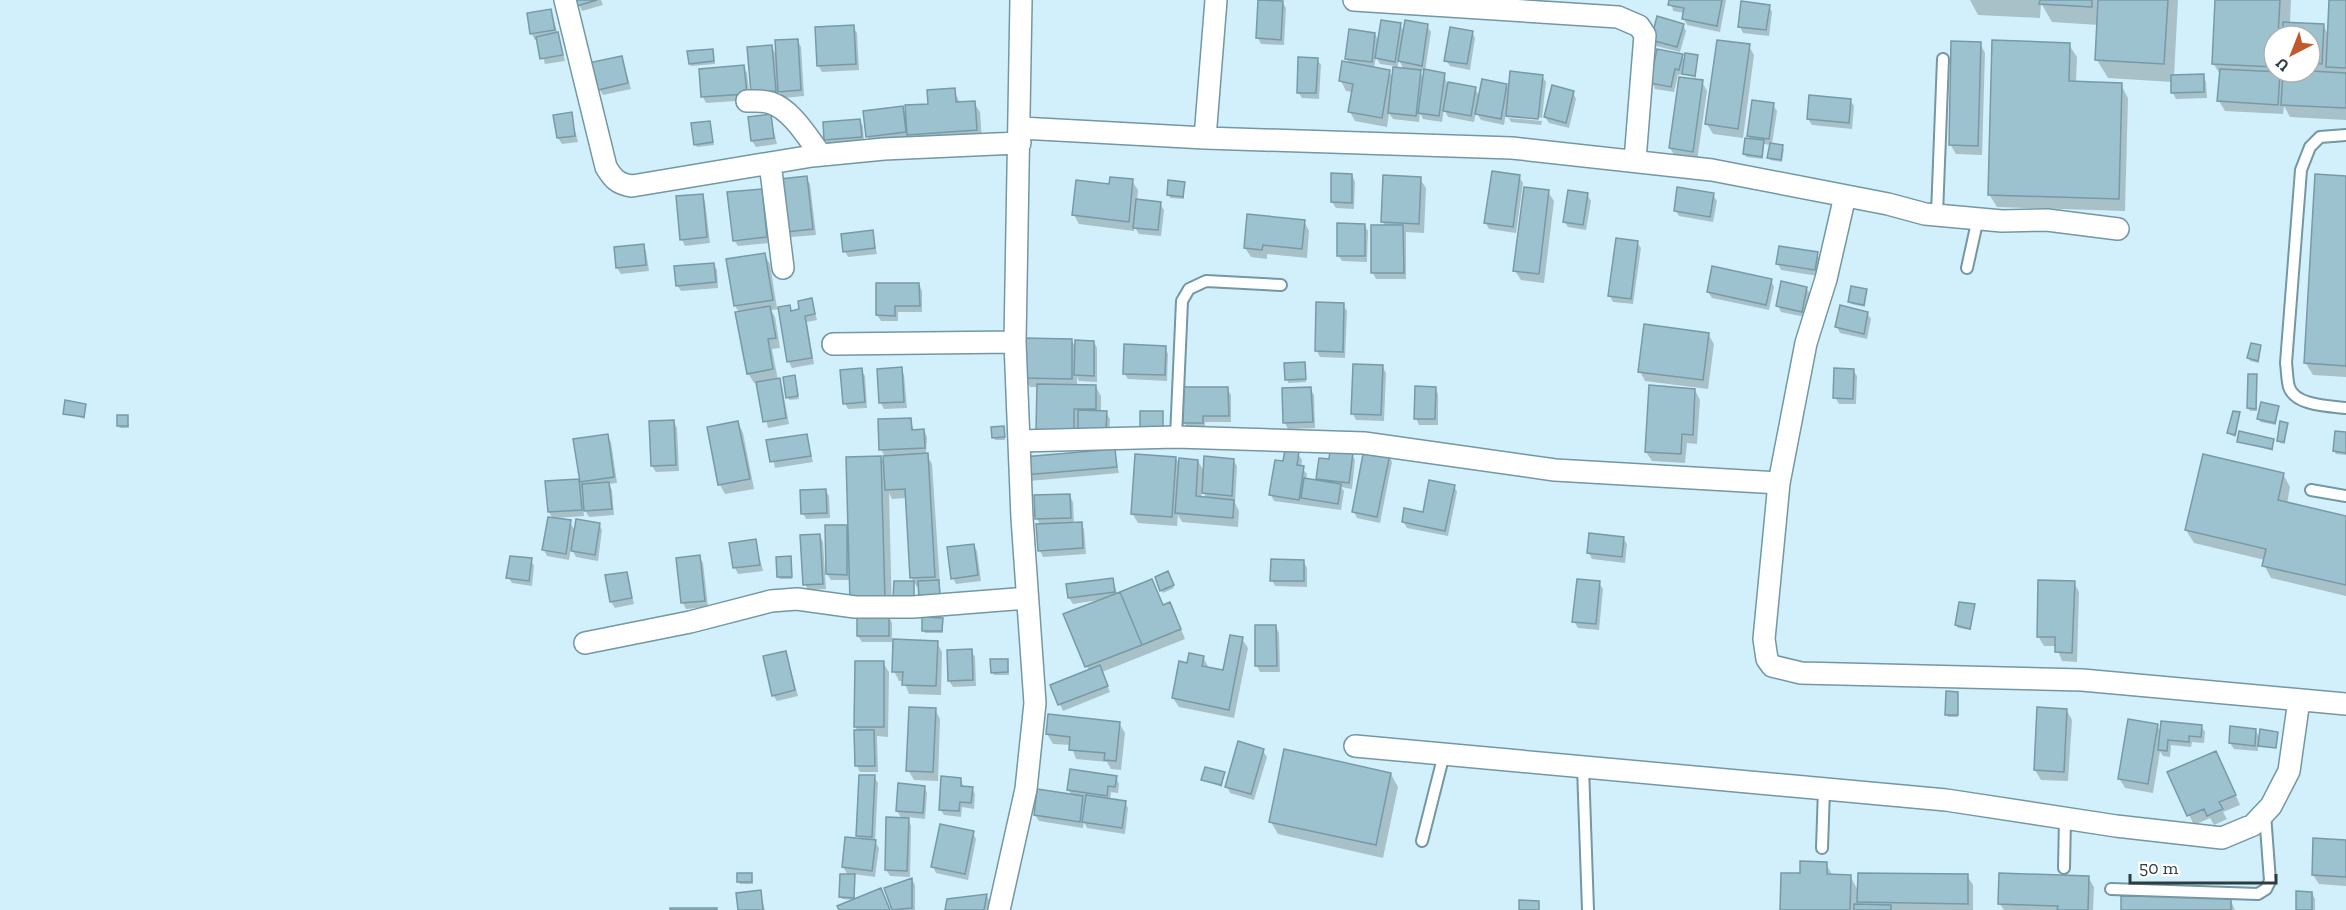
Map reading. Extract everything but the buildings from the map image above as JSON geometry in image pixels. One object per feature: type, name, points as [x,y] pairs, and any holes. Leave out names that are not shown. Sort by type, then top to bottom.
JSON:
[{"type":"street","points":[[565,0],[606,167],[613,179],[632,186],[821,155],[1020,135],[1206,138],[1512,147],[1712,170],[1925,214],[2047,220],[2118,229]]},
{"type":"street","points":[[999,910],[1026,789],[1035,703],[1027,598],[1015,342],[1021,0]]},
{"type":"street","points":[[1206,138],[1216,0]]},
{"type":"street","points":[[1354,0],[1484,4],[1618,17],[1639,26],[1645,35],[1645,50],[1635,160]]},
{"type":"street","points":[[747,101],[770,102],[777,106],[795,122],[821,155]]},
{"type":"street","points":[[770,163],[783,268]]},
{"type":"street","points":[[1845,196],[1826,279],[1806,343],[1779,483],[1764,639],[1765,652],[1772,666],[1801,673],[2082,680],[2346,704]]},
{"type":"street","points":[[833,344],[1015,342]]},
{"type":"street","points":[[1019,441],[1176,437],[1364,443],[1556,470],[1779,483]]},
{"type":"street","points":[[585,643],[690,622],[771,602],[797,599],[855,607],[913,607],[1027,598]]},
{"type":"street","points":[[1355,746],[1946,800],[2222,838],[2253,825],[2265,814],[2289,771],[2299,700]]},
{"type":"lane","points":[[1937,214],[1943,59]]},
{"type":"lane","points":[[2346,135],[2320,137],[2310,147],[2301,170],[2286,363],[2289,389],[2296,397],[2311,403],[2346,408]]},
{"type":"lane","points":[[1967,268],[1978,218]]},
{"type":"lane","points":[[1176,437],[1182,300],[1189,289],[1206,280],[1281,285]]},
{"type":"lane","points":[[2311,490],[2346,496]]},
{"type":"lane","points":[[1422,841],[1444,754]]},
{"type":"lane","points":[[1583,767],[1588,910]]},
{"type":"lane","points":[[1822,848],[1824,789]]},
{"type":"lane","points":[[2111,889],[2258,894],[2266,889],[2270,881],[2265,814]]},
{"type":"lane","points":[[2064,868],[2065,818]]}]
